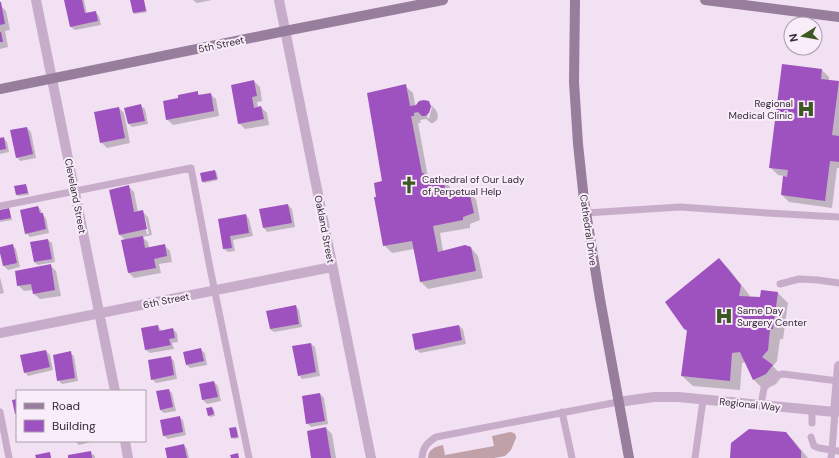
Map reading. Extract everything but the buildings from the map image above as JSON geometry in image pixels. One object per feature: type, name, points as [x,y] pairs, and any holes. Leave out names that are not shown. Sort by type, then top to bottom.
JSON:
[{"type":"main road","name":"5th Street","points":[[0,89],[442,0]]},
{"type":"main road","name":"Cathedral Drive","points":[[575,0],[574,82],[578,144],[586,213],[629,458]]},
{"type":"main road","points":[[705,0],[839,17]]},
{"type":"street","name":"Cleveland Street","points":[[36,0],[115,390]]},
{"type":"street","name":"Oakland Street","points":[[279,0],[371,458]]},
{"type":"street","name":"6th Street","points":[[0,333],[332,267]]},
{"type":"street","points":[[837,413],[839,366]]},
{"type":"street","name":"Regional Way","points":[[618,402],[654,397],[678,397],[837,413]]},
{"type":"street","points":[[125,442],[128,458]]},
{"type":"lane","points":[[0,206],[191,168],[249,458]]},
{"type":"lane","points":[[586,213],[680,207],[839,217]]},
{"type":"lane","points":[[780,284],[799,279],[839,283]]},
{"type":"lane","points":[[761,405],[764,388],[774,376],[783,374],[838,380]]},
{"type":"lane","points":[[695,458],[703,400]]},
{"type":"lane","points":[[422,458],[423,449],[428,442],[436,437],[618,402]]},
{"type":"lane","points":[[812,410],[812,423]]},
{"type":"lane","points":[[0,412],[9,458]]},
{"type":"lane","points":[[562,412],[572,458]]},
{"type":"lane","points":[[811,437],[814,446],[834,453],[837,413]]},
{"type":"shaded area","points":[[510,432],[514,433],[516,438],[511,450],[505,456],[494,458],[428,458],[431,450],[443,445],[445,455],[494,446],[492,436]]},
{"type":"place","name":"Regional Medical Clinic","points":[[806,109]]},
{"type":"place","name":"Cathedral of Our Lady of Perpetual Help","points":[[409,185]]},
{"type":"place","name":"Same Day Surgery Center","points":[[724,316]]}]
